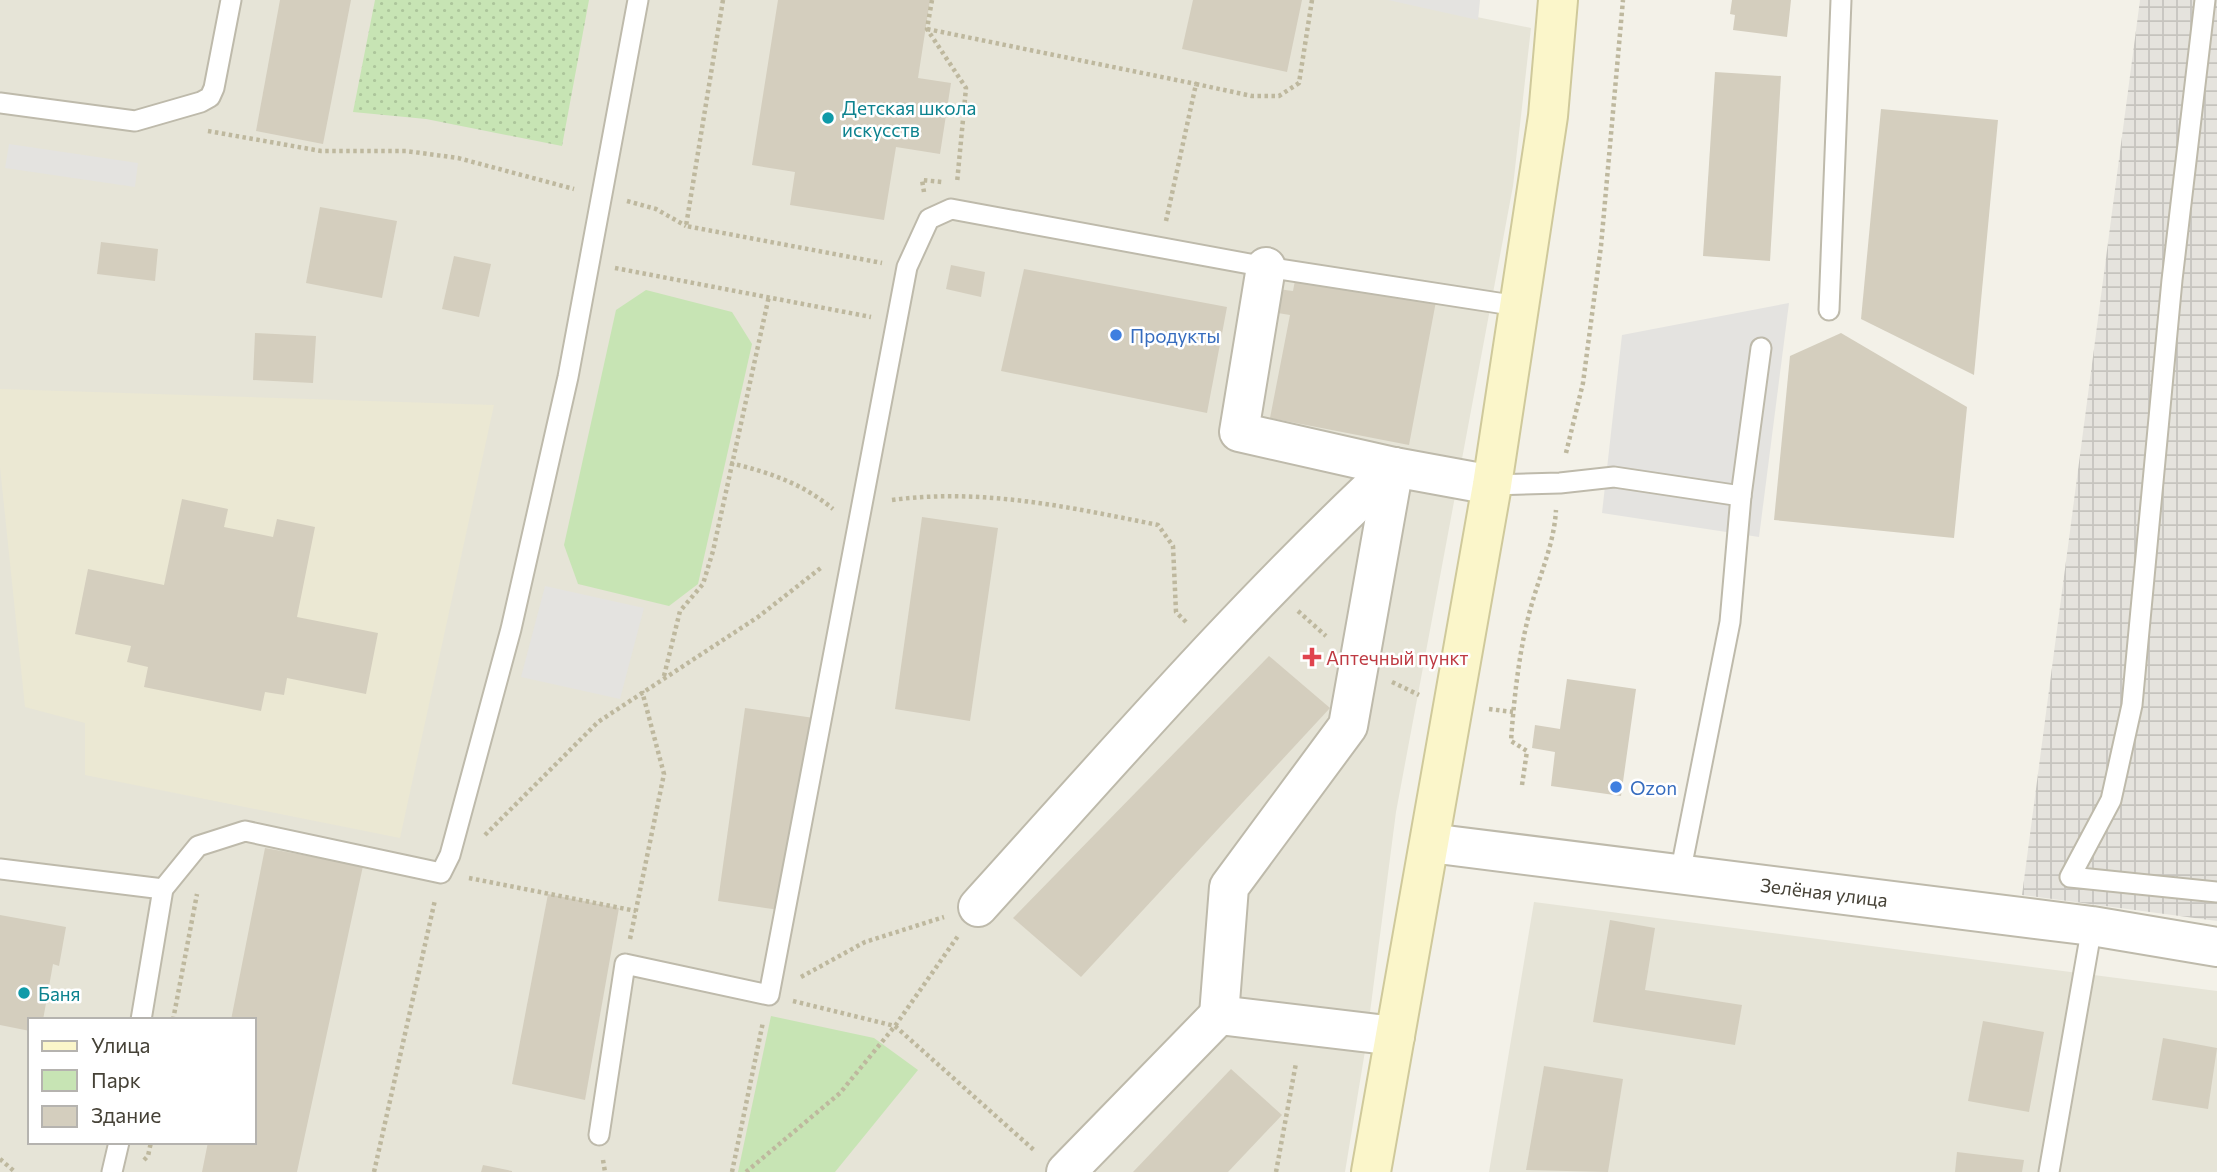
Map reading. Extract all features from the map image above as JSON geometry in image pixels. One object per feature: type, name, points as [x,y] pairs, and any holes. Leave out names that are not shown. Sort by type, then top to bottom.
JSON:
[{"type":"main road","points":[[1371,1172],[1492,485],[1548,117],[1558,0]]},
{"type":"street","points":[[1266,267],[1239,432],[1395,467],[1492,485]]},
{"type":"street","points":[[978,907],[1313,542],[1395,467]]},
{"type":"street","points":[[1052,1163],[1219,1015],[1229,887],[1348,726],[1395,467]]},
{"type":"street","name":"Зелёная улица","points":[[1430,843],[2092,926],[2217,947]]},
{"type":"street","points":[[1219,1015],[1395,1036]]},
{"type":"lane","points":[[0,103],[122,121],[145,119],[210,97],[231,0]]},
{"type":"lane","points":[[141,1018],[163,889],[198,846],[245,831],[441,873],[450,855],[511,629],[568,377],[604,195],[638,0]]},
{"type":"lane","points":[[1829,310],[1841,0]]},
{"type":"lane","points":[[2205,0],[2172,280],[2132,705],[2111,800],[2070,877],[2217,892]]},
{"type":"lane","points":[[599,1135],[625,964],[769,995],[855,527],[907,267],[929,219],[951,209],[1266,267],[1518,306]]},
{"type":"lane","points":[[1680,874],[1730,622],[1741,496],[1761,348]]},
{"type":"lane","points":[[1492,485],[1560,483],[1614,477],[1741,496]]},
{"type":"lane","points":[[0,869],[163,889]]},
{"type":"lane","points":[[2049,1172],[2092,926]]},
{"type":"lane","points":[[112,1172],[119,1144]]},
{"type":"path","points":[[686,226],[723,0]]},
{"type":"path","points":[[929,219],[922,180],[957,183],[966,88],[927,29],[932,0]]},
{"type":"path","points":[[927,29],[1252,96],[1279,96],[1298,83],[1312,0]]},
{"type":"path","points":[[1522,785],[1527,751],[1511,741],[1513,712],[1532,602],[1552,546],[1560,483],[1585,369],[1601,246],[1623,0]]},
{"type":"path","points":[[1160,248],[1196,84]]},
{"type":"path","points":[[145,119],[321,152],[407,151],[458,158],[656,209],[686,226],[907,267]]},
{"type":"path","points":[[589,263],[896,322]]},
{"type":"path","points":[[664,677],[680,611],[703,584],[769,296]]},
{"type":"path","points":[[730,463],[777,474],[820,498],[855,527]]},
{"type":"path","points":[[374,1172],[441,873],[496,827],[598,722],[758,617],[821,569],[855,527],[881,501],[954,496],[1012,497],[1158,525],[1173,546],[1176,612],[1213,648]]},
{"type":"path","points":[[625,964],[663,775],[642,691]]},
{"type":"path","points":[[441,873],[636,911]]},
{"type":"path","points":[[173,1018],[198,886]]},
{"type":"path","points":[[732,1172],[769,995],[865,942],[978,907]]},
{"type":"path","points":[[746,1172],[840,1093],[895,1026],[978,907]]},
{"type":"path","points":[[769,995],[895,1026],[1052,1163]]},
{"type":"path","points":[[1276,1172],[1304,1027]]},
{"type":"path","points":[[0,1159],[15,1172]]},
{"type":"shaded area","points":[[0,0],[1393,0],[1531,28],[1513,186],[1396,812],[1365,1051],[1345,1172],[0,1172]]},
{"type":"shaded area","points":[[1388,0],[1480,0],[1478,20]]},
{"type":"shaded area","points":[[2140,0],[2217,0],[2217,921],[2022,895]]},
{"type":"shaded area","points":[[9,144],[138,163],[135,187],[5,168]]},
{"type":"shaded area","points":[[1789,303],[1759,537],[1602,513],[1622,335]]},
{"type":"shaded area","points":[[0,389],[494,405],[400,838],[85,775],[85,723],[25,707],[0,467]]},
{"type":"shaded area","points":[[545,586],[644,608],[620,699],[521,677]]},
{"type":"shaded area","points":[[1534,902],[2217,991],[2217,1172],[1489,1172]]},
{"type":"green space","points":[[375,0],[589,0],[562,146],[426,119],[353,112]]},
{"type":"green space","points":[[646,290],[732,312],[752,344],[698,584],[669,606],[578,584],[564,545],[616,310]]},
{"type":"green space","points":[[771,1016],[874,1038],[918,1070],[835,1172],[738,1172]]},
{"type":"building","points":[[280,0],[351,0],[323,144],[256,131]]},
{"type":"building","points":[[778,0],[930,0],[918,78],[951,83],[940,154],[896,147],[884,220],[790,205],[795,172],[752,165]]},
{"type":"building","points":[[1193,0],[1302,0],[1287,72],[1182,49]]},
{"type":"building","points":[[1732,0],[1791,0],[1787,37],[1733,30],[1735,15],[1730,14]]},
{"type":"building","points":[[1715,72],[1781,76],[1770,261],[1703,256]]},
{"type":"building","points":[[1881,109],[1998,120],[1974,375],[1861,319]]},
{"type":"building","points":[[320,207],[397,221],[382,298],[306,283]]},
{"type":"building","points":[[101,242],[158,249],[155,281],[97,274]]},
{"type":"building","points":[[454,256],[491,264],[479,317],[442,309]]},
{"type":"building","points":[[951,265],[985,272],[981,297],[946,289]]},
{"type":"building","points":[[1024,269],[1227,307],[1207,413],[1001,371]]},
{"type":"building","points":[[1296,275],[1437,296],[1409,445],[1270,418],[1290,315],[1265,311],[1270,288],[1293,291]]},
{"type":"building","points":[[255,333],[316,336],[313,383],[253,380]]},
{"type":"building","points":[[1841,333],[1967,407],[1954,538],[1774,520],[1790,356]]},
{"type":"building","points":[[182,499],[228,509],[224,527],[273,537],[277,519],[315,527],[297,617],[378,633],[366,694],[287,678],[284,695],[265,692],[261,711],[144,687],[148,667],[127,662],[131,646],[75,634],[88,569],[164,585]]},
{"type":"building","points":[[922,517],[998,528],[970,721],[895,709]]},
{"type":"building","points":[[1269,656],[1330,708],[1081,977],[1013,918]]},
{"type":"building","points":[[1567,679],[1636,689],[1621,796],[1551,786],[1555,752],[1532,748],[1535,725],[1560,729]]},
{"type":"building","points":[[745,708],[821,719],[793,912],[718,901]]},
{"type":"building","points":[[265,848],[363,866],[297,1172],[202,1172],[208,1144],[256,1144],[256,1018],[231,1018]]},
{"type":"building","points":[[548,894],[619,908],[585,1100],[512,1084]]},
{"type":"building","name":"Баня","points":[[0,915],[66,927],[59,966],[53,964],[43,1018],[28,1018],[28,1031],[0,1025]]},
{"type":"building","points":[[1610,920],[1655,928],[1645,990],[1742,1005],[1735,1045],[1593,1022]]},
{"type":"building","points":[[1983,1021],[2044,1032],[2029,1112],[1968,1101]]},
{"type":"building","points":[[2163,1038],[2217,1048],[2208,1109],[2152,1100]]},
{"type":"building","points":[[1544,1066],[1623,1079],[1608,1172],[1526,1170]]},
{"type":"building","points":[[1231,1069],[1282,1115],[1228,1172],[1133,1172]]},
{"type":"building","points":[[1957,1152],[2024,1160],[2022,1172],[1955,1172]]},
{"type":"building","points":[[483,1165],[512,1171],[512,1172],[481,1172]]},
{"type":"place","name":"Детская школа искусств","points":[[828,118]]},
{"type":"place","name":"Продукты","points":[[1116,335]]},
{"type":"place","name":"Аптечный пункт","points":[[1312,657]]},
{"type":"place","name":"Ozon","points":[[1616,787]]},
{"type":"place","name":"Баня","points":[[24,993]]}]
